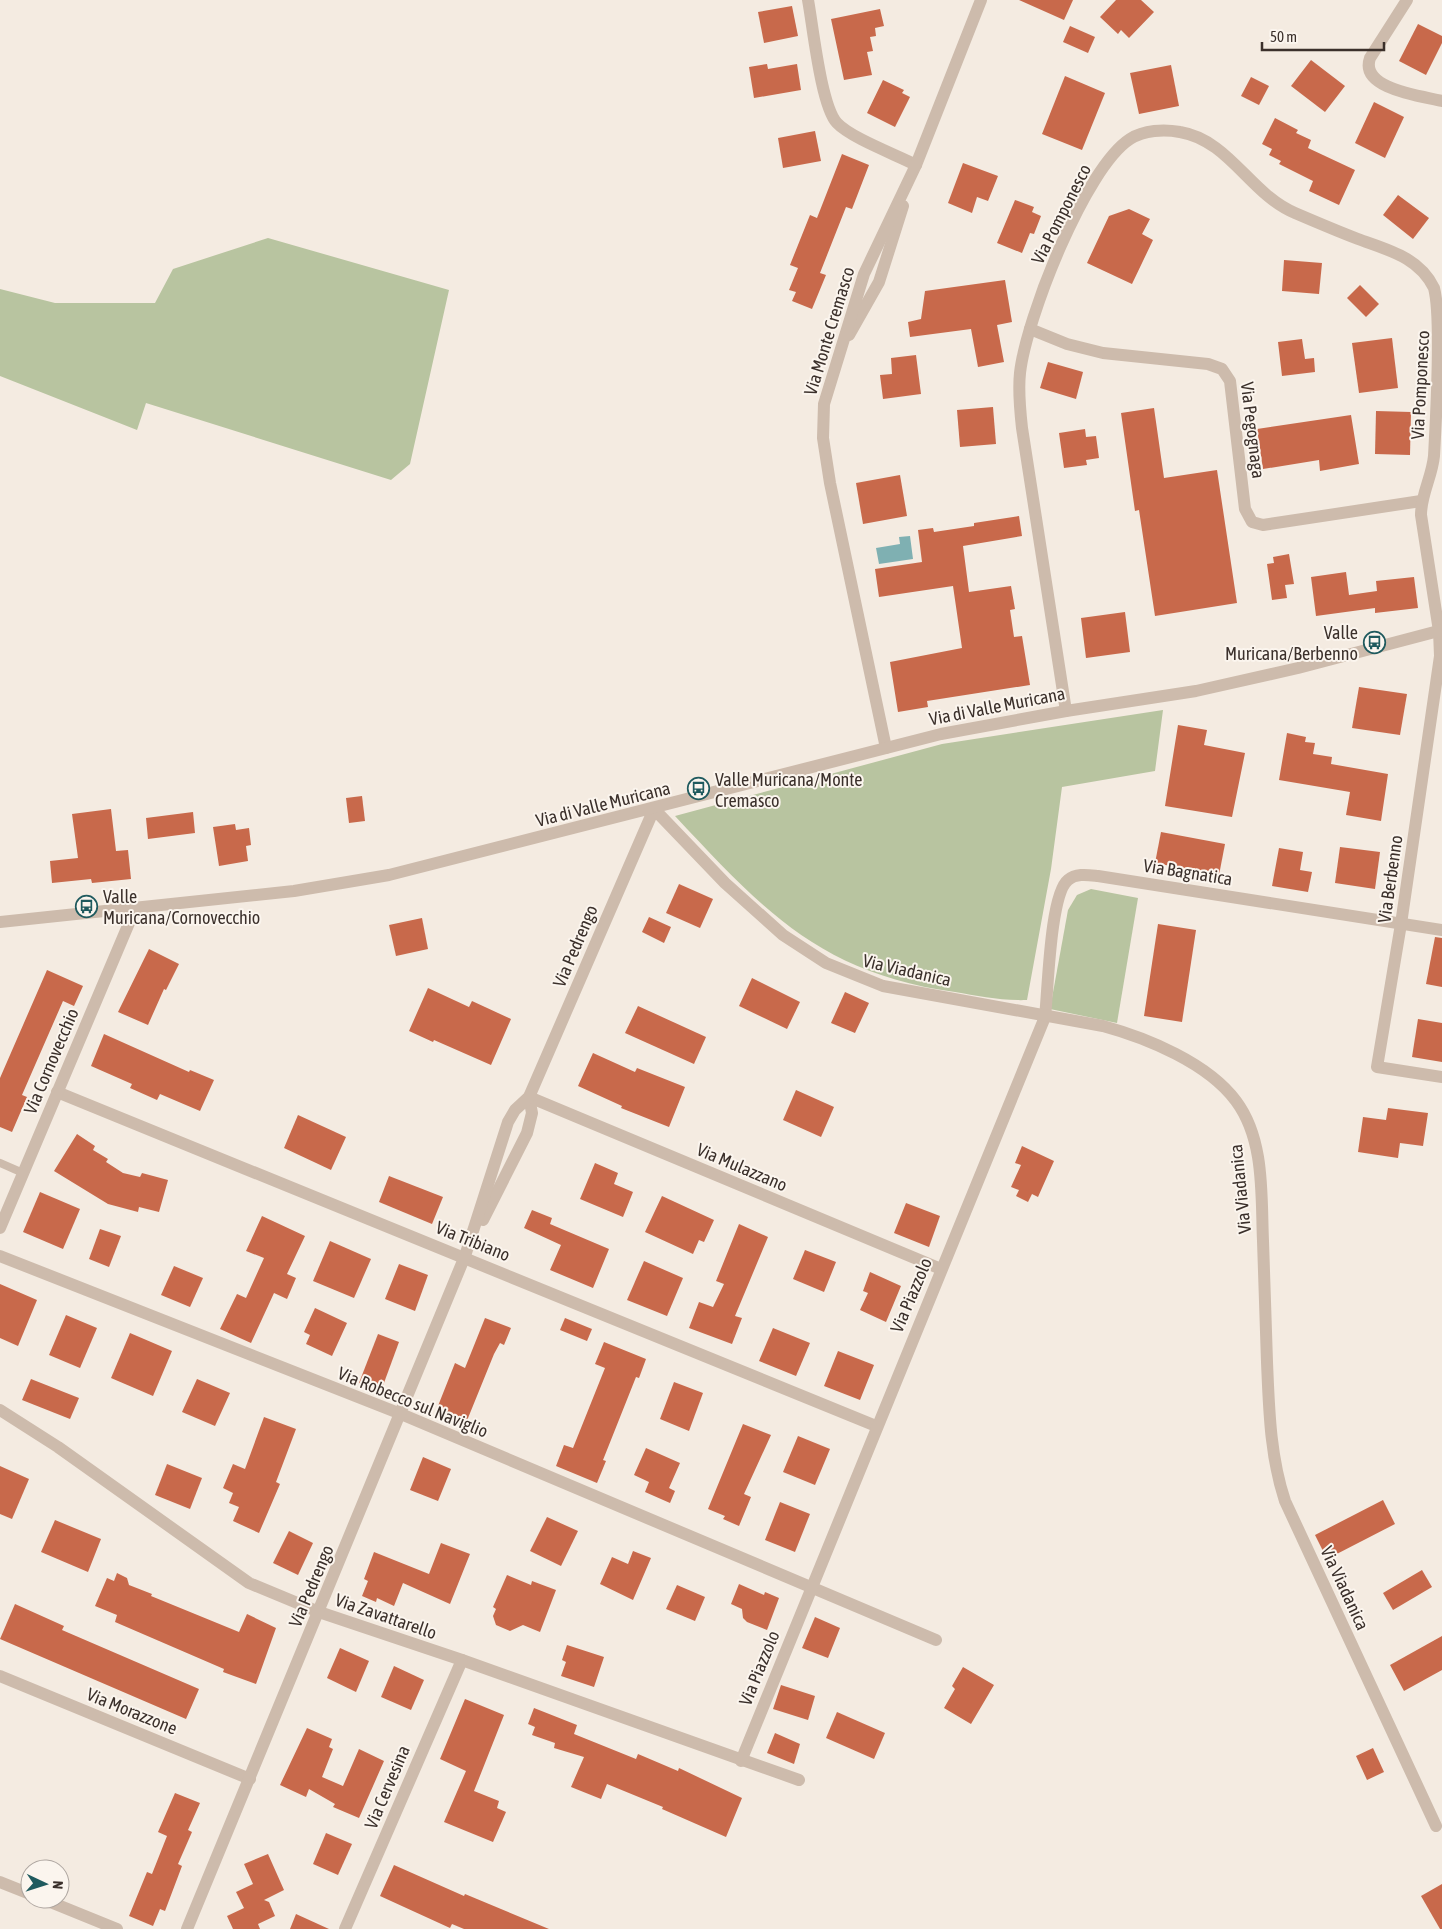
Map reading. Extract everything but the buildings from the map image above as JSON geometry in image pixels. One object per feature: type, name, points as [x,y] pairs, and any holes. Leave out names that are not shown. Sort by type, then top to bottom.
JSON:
[{"type":"street","points":[[808,0],[826,96],[833,117],[842,128],[916,165],[880,282],[839,352]]},
{"type":"street","name":"Via Monte Cremasco","points":[[886,748],[823,438],[824,404],[864,274],[916,165],[981,0]]},
{"type":"street","points":[[1407,0],[1370,58],[1369,73],[1379,82],[1400,91],[1442,101]]},
{"type":"street","name":"Via Pomponesco","points":[[1066,710],[1031,492],[1019,401],[1020,374],[1030,329],[1067,233],[1101,170],[1114,153],[1130,139],[1146,133],[1175,131],[1197,137],[1228,158],[1274,202],[1349,236],[1402,255],[1420,268],[1434,287],[1440,307],[1441,321],[1434,456],[1431,476],[1421,501],[1422,533],[1440,630]]},
{"type":"street","name":"Via Pegognaga","points":[[1030,329],[1067,344],[1104,353],[1208,364],[1222,369],[1230,381],[1245,509],[1249,519],[1256,524],[1287,522],[1421,501]]},
{"type":"street","name":"Via di Valle Muricana","points":[[0,922],[135,909],[342,884],[431,866],[962,729],[1066,710],[1206,689],[1298,668],[1440,630]]},
{"type":"street","name":"Via Berbenno","points":[[1440,630],[1440,656],[1401,924],[1377,1067],[1442,1078]]},
{"type":"street","name":"Via Viadanica","points":[[654,809],[725,883],[783,934],[826,963],[883,986],[1045,1017],[1103,1026],[1159,1046],[1213,1078],[1236,1101],[1246,1117],[1255,1142],[1261,1181],[1268,1382],[1276,1474],[1285,1501],[1436,1826]]},
{"type":"street","name":"Via Pedrengo","points":[[187,1929],[465,1256],[508,1122],[514,1110],[529,1097],[654,809]]},
{"type":"street","name":"Via Bagnatica","points":[[1045,1017],[1058,898],[1064,884],[1076,876],[1098,876],[1442,930]]},
{"type":"street","name":"Via Cornovecchio","points":[[0,1228],[135,909]]},
{"type":"street","name":"Via Piazzolo","points":[[741,1761],[876,1426],[1045,1017]]},
{"type":"street","name":"Via Tribiano","points":[[57,1092],[465,1256],[876,1426]]},
{"type":"street","name":"Via Pedrengo","points":[[465,1256],[527,1133],[532,1113],[529,1097]]},
{"type":"street","name":"Via Mulazzano","points":[[529,1097],[941,1269]]},
{"type":"street","name":"Via Robecco sul Naviglio","points":[[0,1256],[401,1414],[810,1588]]},
{"type":"street","name":"Via Zavattarello","points":[[0,1410],[66,1452],[249,1583],[319,1612],[462,1660],[798,1780]]},
{"type":"street","points":[[810,1588],[936,1640]]},
{"type":"street","name":"Via Cervesina","points":[[345,1929],[462,1660]]},
{"type":"street","name":"Via Morazzone","points":[[0,1676],[250,1779]]},
{"type":"street","points":[[0,1882],[20,1890]]},
{"type":"street","points":[[68,1909],[117,1929]]},
{"type":"lane","points":[[0,1162],[23,1172]]},
{"type":"green space","points":[[268,238],[449,290],[410,464],[391,480],[146,403],[137,430],[0,376],[0,289],[55,303],[155,303],[173,269]]},
{"type":"green space","points":[[1163,710],[1155,771],[1062,787],[1051,869],[1027,1000],[991,998],[908,983],[867,970],[830,953],[797,932],[767,908],[675,816],[942,744]]},
{"type":"green space","points":[[1091,889],[1138,898],[1117,1023],[1050,1009],[1068,910],[1077,895]]},
{"type":"water","points":[[910,536],[913,559],[879,564],[876,548],[900,544],[899,537]]},
{"type":"place","name":"Valle Muricana/Berbenno","points":[[1374,642]]},
{"type":"place","name":"Valle Muricana/Monte Cremasco","points":[[699,789]]},
{"type":"place","name":"Valle Muricana/Cornovecchio","points":[[87,906]]}]
